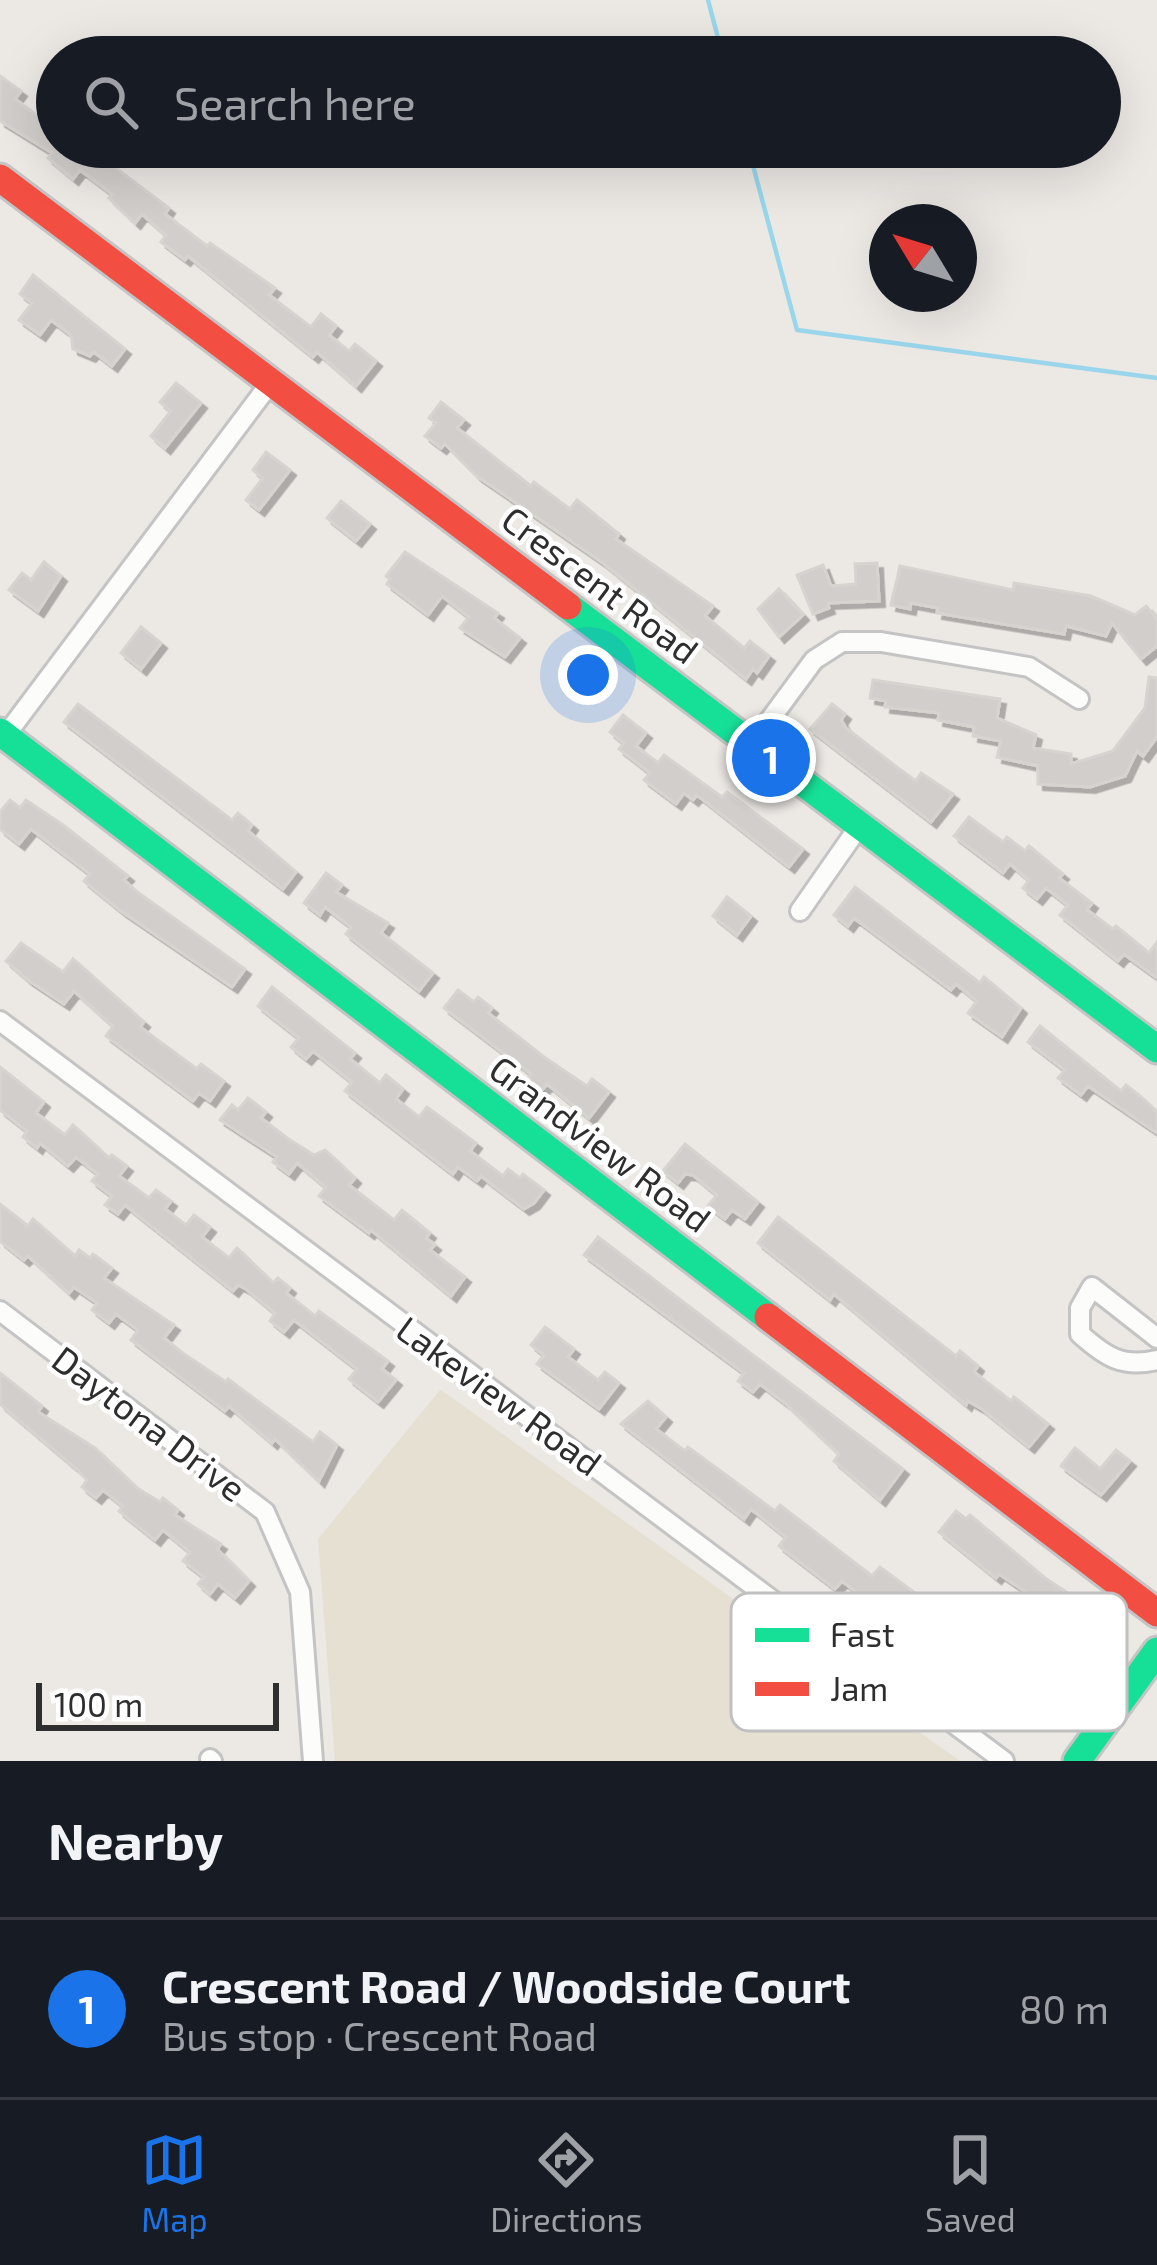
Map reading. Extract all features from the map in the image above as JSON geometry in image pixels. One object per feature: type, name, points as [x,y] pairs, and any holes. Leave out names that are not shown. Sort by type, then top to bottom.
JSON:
[{"type":"street","name":"Crescent Road","points":[[0,178],[1157,1049]]},
{"type":"street","points":[[3,734],[271,382]]},
{"type":"street","points":[[752,744],[814,660],[842,642],[880,641],[1029,667],[1079,699]]},
{"type":"street","name":"Grandview Road","points":[[3,734],[1157,1613]]},
{"type":"street","points":[[800,911],[860,826]]},
{"type":"street","name":"Lakeview Road","points":[[0,1021],[763,1593]]},
{"type":"street","points":[[1157,1338],[1091,1287],[1080,1308],[1080,1334],[1108,1359],[1132,1365],[1157,1360]]},
{"type":"street","name":"Daytona Drive","points":[[0,1311],[265,1512],[300,1592],[314,1761]]},
{"type":"street","points":[[1127,1692],[1157,1651]]},
{"type":"street","name":"Lakeview Road","points":[[964,1731],[1004,1761]]},
{"type":"street","points":[[1076,1761],[1098,1731]]},
{"type":"shaded area","points":[[440,1390],[731,1598],[731,1731],[918,1731],[960,1761],[335,1761],[318,1539]]},
{"type":"building","points":[[0,76],[21,91],[15,99],[36,114],[36,143],[0,121]]},
{"type":"building","points":[[60,168],[116,168],[169,208],[165,214],[207,246],[210,243],[275,288],[269,295],[311,327],[321,314],[336,326],[329,335],[349,351],[355,344],[376,361],[356,386],[188,256],[185,260],[161,242],[166,235],[142,214],[135,223],[109,198],[112,194],[80,170],[73,179]]},
{"type":"building","points":[[33,275],[125,349],[112,366],[94,352],[90,356],[73,349],[71,335],[51,320],[40,335],[19,320],[32,303],[20,294]]},
{"type":"building","points":[[176,383],[201,403],[165,448],[151,436],[171,411],[160,402]]},
{"type":"building","points":[[441,402],[464,420],[457,428],[531,486],[534,482],[570,509],[577,500],[619,534],[616,539],[713,606],[705,616],[744,648],[750,641],[769,656],[757,673],[753,669],[746,679],[603,563],[477,476],[445,444],[441,448],[425,436],[436,423],[429,418]]},
{"type":"building","points":[[266,452],[290,470],[259,510],[246,500],[263,478],[253,470]]},
{"type":"building","points":[[341,501],[370,524],[356,541],[327,518]]},
{"type":"building","points":[[405,552],[498,613],[494,618],[520,638],[505,657],[460,628],[469,617],[442,596],[428,615],[387,584],[386,576]]},
{"type":"building","points":[[44,562],[61,576],[38,611],[9,590],[22,573],[31,580]]},
{"type":"building","points":[[877,563],[879,601],[827,603],[829,608],[813,614],[797,575],[823,565],[831,586],[856,584],[855,564]]},
{"type":"building","points":[[900,566],[1013,590],[1014,583],[1091,596],[1135,615],[1146,606],[1157,619],[1157,646],[1141,659],[1112,623],[1106,636],[1066,626],[1064,634],[937,613],[938,608],[911,603],[910,609],[891,605]]},
{"type":"building","points":[[779,589],[803,615],[779,637],[758,609]]},
{"type":"building","points":[[141,627],[161,643],[141,669],[121,653]]},
{"type":"building","points":[[1149,677],[1157,678],[1157,737],[1143,756],[1137,751],[1125,776],[1090,787],[1038,784],[1038,766],[997,757],[1001,741],[973,736],[974,727],[938,720],[939,713],[885,707],[886,701],[870,698],[873,680],[1000,699],[997,718],[1036,735],[1033,748],[1071,754],[1071,764],[1113,751],[1145,708]]},
{"type":"building","points":[[78,704],[232,820],[238,813],[252,825],[248,831],[296,872],[283,889],[64,722]]},
{"type":"building","points":[[832,704],[845,714],[841,720],[846,728],[894,765],[916,781],[921,773],[953,794],[931,822],[810,729]]},
{"type":"building","points":[[623,715],[646,733],[636,746],[658,763],[664,755],[722,797],[727,792],[803,849],[789,867],[697,795],[693,800],[684,793],[676,804],[644,780],[650,773],[619,749],[624,743],[610,732]]},
{"type":"building","points":[[10,800],[20,808],[26,800],[63,825],[128,876],[124,880],[136,891],[245,969],[232,987],[121,911],[84,881],[90,874],[31,829],[19,844],[0,829],[0,812]]},
{"type":"building","points":[[969,817],[1003,842],[1007,837],[1025,851],[1029,846],[1063,874],[1059,878],[1092,903],[1087,910],[1149,953],[1157,942],[1157,978],[1124,954],[1118,961],[1060,915],[1068,905],[1046,888],[1037,899],[1023,888],[1029,880],[1010,864],[1003,873],[954,836]]},
{"type":"building","points":[[326,873],[342,885],[336,892],[388,923],[381,933],[433,973],[419,991],[346,934],[351,927],[325,907],[320,915],[304,903]]},
{"type":"building","points":[[855,887],[980,983],[984,977],[1021,1008],[1002,1037],[968,1013],[977,1001],[956,984],[951,990],[854,918],[848,926],[834,915]]},
{"type":"building","points":[[727,897],[751,916],[737,935],[713,916]]},
{"type":"building","points":[[21,943],[63,972],[73,959],[144,1022],[140,1027],[197,1069],[201,1064],[224,1081],[210,1101],[199,1093],[193,1101],[106,1036],[113,1026],[74,991],[64,1004],[28,980],[6,961]]},
{"type":"building","points":[[272,987],[355,1053],[350,1059],[380,1083],[386,1075],[403,1089],[396,1099],[419,1117],[427,1107],[476,1143],[470,1151],[503,1176],[508,1169],[520,1178],[523,1174],[544,1190],[534,1203],[524,1209],[481,1176],[477,1181],[458,1167],[453,1174],[345,1091],[352,1082],[313,1051],[306,1059],[291,1047],[299,1038],[258,1006]]},
{"type":"building","points":[[458,990],[474,1002],[478,997],[492,1008],[488,1013],[544,1057],[587,1086],[592,1079],[609,1092],[589,1118],[547,1084],[542,1090],[528,1078],[531,1074],[444,1008]]},
{"type":"building","points":[[1040,1026],[1121,1091],[1126,1085],[1140,1096],[1157,1112],[1157,1133],[1088,1086],[1081,1095],[1058,1078],[1065,1070],[1028,1042]]},
{"type":"building","points":[[0,1067],[44,1102],[36,1113],[65,1135],[73,1125],[109,1158],[112,1155],[127,1166],[119,1176],[149,1198],[156,1190],[171,1201],[165,1209],[186,1225],[194,1215],[210,1227],[202,1237],[229,1258],[237,1248],[273,1283],[278,1278],[290,1288],[286,1293],[315,1316],[319,1311],[388,1361],[382,1369],[396,1380],[378,1402],[349,1379],[357,1369],[294,1320],[284,1332],[270,1321],[275,1313],[246,1289],[238,1285],[233,1291],[125,1205],[118,1214],[105,1205],[112,1196],[92,1181],[98,1174],[76,1157],[68,1166],[40,1143],[37,1148],[23,1137],[27,1131],[0,1110]]},
{"type":"building","points":[[248,1098],[266,1112],[261,1118],[287,1138],[314,1155],[325,1150],[355,1178],[349,1185],[394,1220],[402,1210],[430,1233],[426,1238],[435,1245],[430,1250],[465,1277],[451,1296],[371,1230],[369,1233],[319,1196],[326,1187],[297,1163],[289,1174],[273,1162],[277,1157],[220,1120],[232,1105],[238,1110]]},
{"type":"building","points":[[685,1144],[758,1202],[745,1219],[732,1210],[725,1219],[708,1206],[717,1195],[693,1175],[685,1174],[678,1183],[663,1171]]},
{"type":"building","points":[[0,1204],[28,1226],[33,1219],[75,1256],[79,1250],[90,1258],[93,1254],[112,1268],[104,1278],[174,1325],[164,1338],[184,1354],[228,1379],[313,1442],[320,1432],[337,1445],[319,1481],[275,1439],[272,1443],[229,1406],[225,1411],[131,1340],[138,1330],[116,1314],[109,1323],[92,1310],[97,1303],[74,1287],[69,1293],[28,1256],[24,1260],[0,1241]]},
{"type":"building","points":[[778,1217],[956,1356],[960,1351],[978,1366],[974,1372],[1048,1424],[1029,1447],[982,1409],[968,1401],[966,1405],[834,1294],[830,1300],[758,1243]]},
{"type":"building","points":[[598,1237],[903,1469],[880,1500],[834,1461],[839,1454],[786,1404],[760,1384],[753,1392],[738,1381],[744,1373],[584,1255]]},
{"type":"building","points":[[545,1327],[574,1349],[568,1357],[598,1380],[605,1372],[619,1383],[599,1409],[537,1364],[544,1355],[531,1345]]},
{"type":"building","points":[[0,1373],[42,1406],[38,1412],[95,1448],[137,1488],[160,1502],[163,1498],[178,1510],[175,1515],[221,1544],[217,1549],[249,1581],[235,1598],[218,1584],[210,1594],[198,1584],[204,1577],[183,1561],[190,1552],[163,1530],[155,1540],[119,1511],[123,1506],[103,1490],[96,1498],[82,1487],[87,1480],[78,1470],[0,1404]]},
{"type":"building","points":[[648,1401],[666,1417],[656,1429],[685,1451],[688,1447],[775,1511],[780,1505],[872,1576],[880,1567],[915,1593],[857,1593],[842,1581],[835,1589],[779,1546],[786,1537],[751,1509],[744,1519],[621,1424]]},
{"type":"building","points":[[1075,1448],[1100,1469],[1116,1450],[1130,1461],[1101,1495],[1061,1466]]},
{"type":"building","points":[[956,1511],[966,1519],[970,1515],[1068,1593],[1028,1593],[999,1574],[996,1578],[939,1532]]},
{"type":"waterway","points":[[708,0],[717,36]]},
{"type":"waterway","points":[[754,168],[797,330],[1157,378]]},
{"type":"traffic: fast","points":[[568,606],[1157,1049]]},
{"type":"traffic: fast","points":[[0,732],[768,1317]]},
{"type":"traffic: fast","points":[[1127,1692],[1157,1651]]},
{"type":"traffic: fast","points":[[1077,1761],[1099,1731]]},
{"type":"traffic: jam","points":[[0,178],[568,606]]},
{"type":"traffic: jam","points":[[768,1317],[1157,1613]]},
{"type":"place","name":"Crescent Road / Woodside Court","points":[[771,758]]}]
